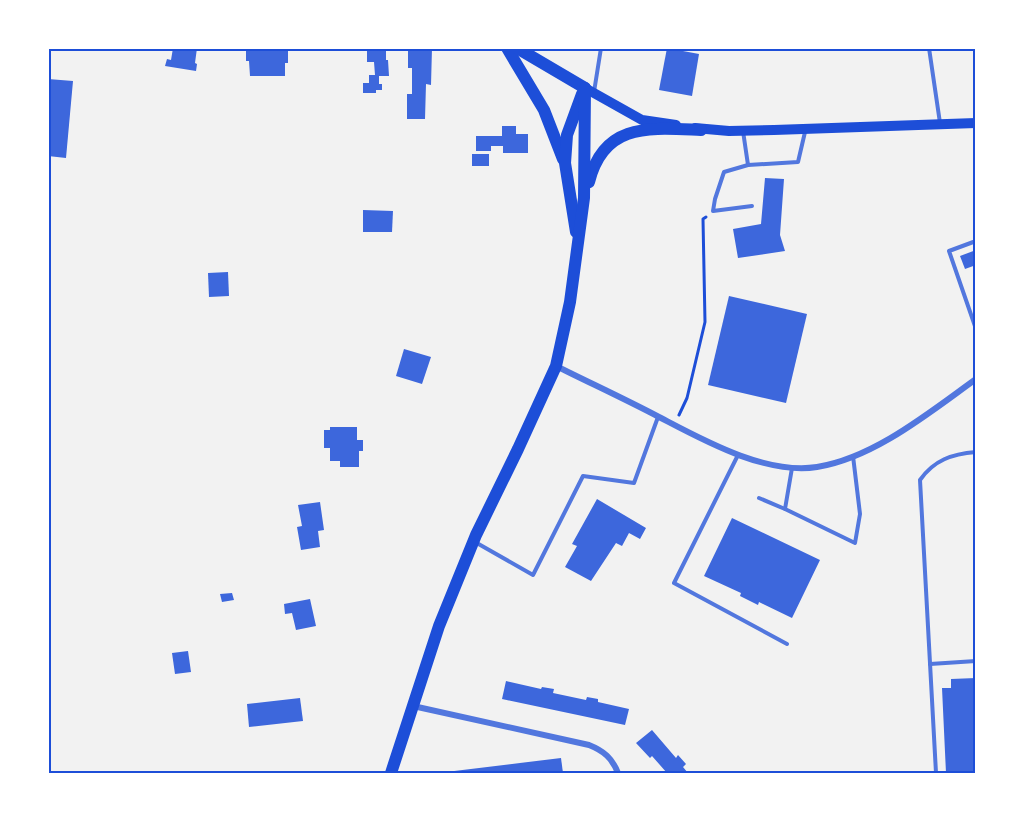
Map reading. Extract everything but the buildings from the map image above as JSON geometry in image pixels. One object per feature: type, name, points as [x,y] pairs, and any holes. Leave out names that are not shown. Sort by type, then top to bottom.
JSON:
[{"type":"main road","points":[[507,48],[544,110],[565,163],[578,242]]},
{"type":"main road","points":[[517,48],[642,120],[701,130]]},
{"type":"main road","points":[[565,163],[567,135],[589,90]]},
{"type":"main road","points":[[391,773],[439,626],[473,541],[556,366],[570,302],[584,198],[589,90]]},
{"type":"main road","points":[[584,198],[594,164],[600,153],[607,145],[635,131],[659,128],[743,131],[976,123]]},
{"type":"street","points":[[556,366],[674,425],[739,454],[751,459],[792,467],[816,467],[865,451],[907,428],[975,382]]},
{"type":"street","points":[[412,706],[589,745],[603,750],[614,762],[618,773]]},
{"type":"lane","points":[[589,90],[601,48]]},
{"type":"lane","points":[[929,48],[940,124]]},
{"type":"lane","points":[[752,207],[713,211],[724,172],[748,165],[798,162],[806,129]]},
{"type":"lane","points":[[743,131],[748,165]]},
{"type":"lane","points":[[976,241],[949,251],[976,329]]},
{"type":"lane","points":[[473,541],[533,575],[583,477],[634,483],[658,416]]},
{"type":"lane","points":[[936,773],[920,480],[927,471],[944,459],[976,452]]},
{"type":"lane","points":[[739,454],[674,583],[787,644]]},
{"type":"lane","points":[[759,498],[855,543],[860,514],[853,456]]},
{"type":"lane","points":[[785,509],[792,467]]},
{"type":"lane","points":[[930,664],[976,661]]},
{"type":"path","points":[[674,425],[687,398],[705,322],[703,219],[713,211]]}]
